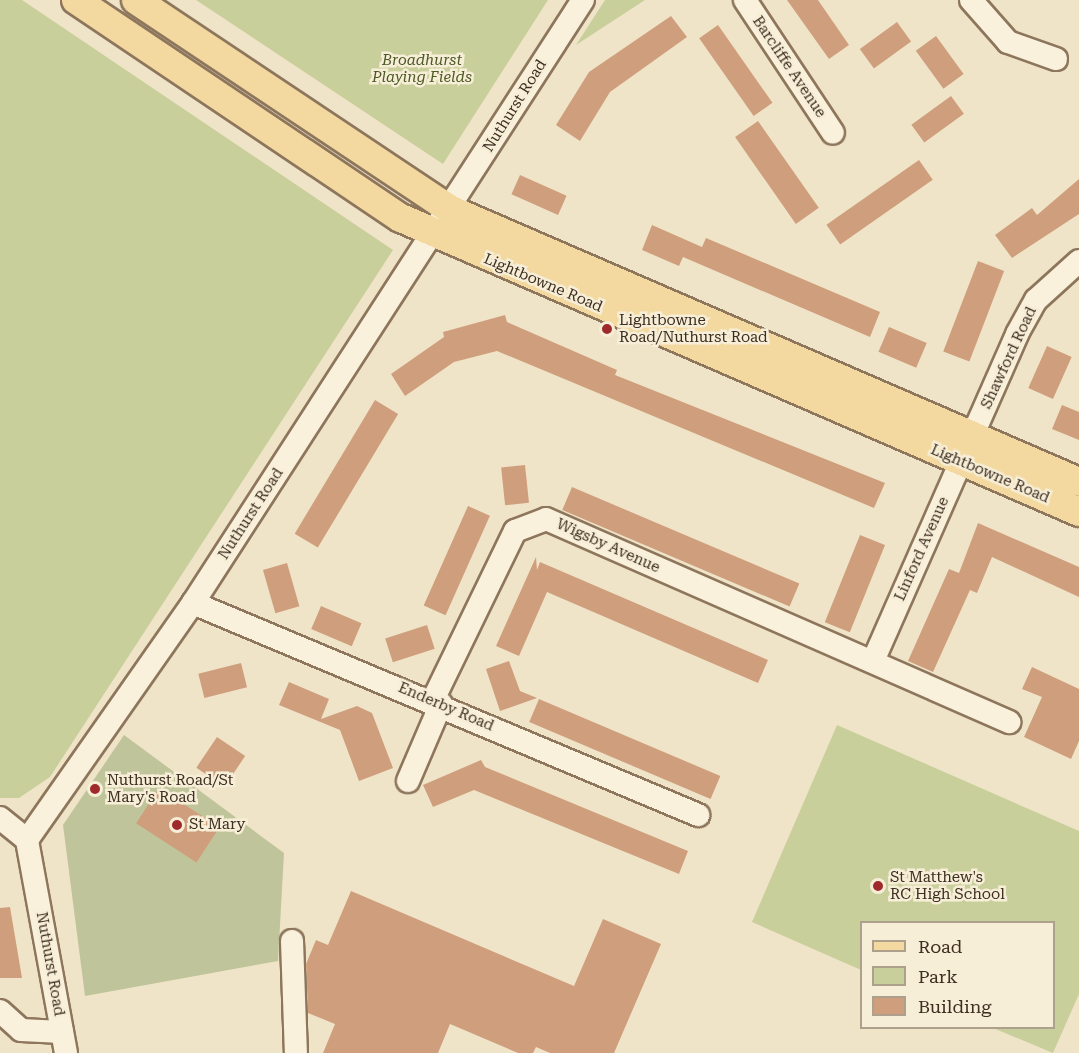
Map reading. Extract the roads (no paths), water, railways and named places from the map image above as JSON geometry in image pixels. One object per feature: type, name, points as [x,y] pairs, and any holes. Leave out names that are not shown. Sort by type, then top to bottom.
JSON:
[{"type":"main road","name":"Lightbowne Road","points":[[76,0],[401,218],[960,463],[1079,512]]},
{"type":"main road","name":"Lightbowne Road","points":[[136,0],[450,210],[1079,482]]},
{"type":"street","name":"Nuthurst Road","points":[[64,1042],[27,840],[193,603],[450,210],[583,0]]},
{"type":"street","name":"Barcliffe Avenue","points":[[745,0],[833,133]]},
{"type":"street","points":[[971,0],[1008,42],[1056,59]]},
{"type":"street","name":"Shawford Road","points":[[974,437],[1036,300],[1079,261]]},
{"type":"street","name":"Linford Avenue","points":[[873,661],[960,463],[974,437]]},
{"type":"street","name":"Wigsby Avenue","points":[[408,781],[437,702],[515,531],[546,519],[1009,722]]},
{"type":"street","name":"Enderby Road","points":[[193,603],[437,702],[698,815]]},
{"type":"street","points":[[0,818],[27,840]]},
{"type":"street","points":[[292,940],[296,1053]]},
{"type":"street","points":[[0,1011],[21,1030],[64,1042]]},
{"type":"place","name":"Lightbowne Road/Nuthurst Road","points":[[607,329]]},
{"type":"place","name":"Nuthurst Road/St Mary's Road","points":[[95,789]]},
{"type":"place","name":"St Mary","points":[[177,825]]},
{"type":"place","name":"St Matthew's RC High School","points":[[878,886]]},
{"type":"park label","name":"Broadhurst Playing Fields","points":[[422,68]]}]
